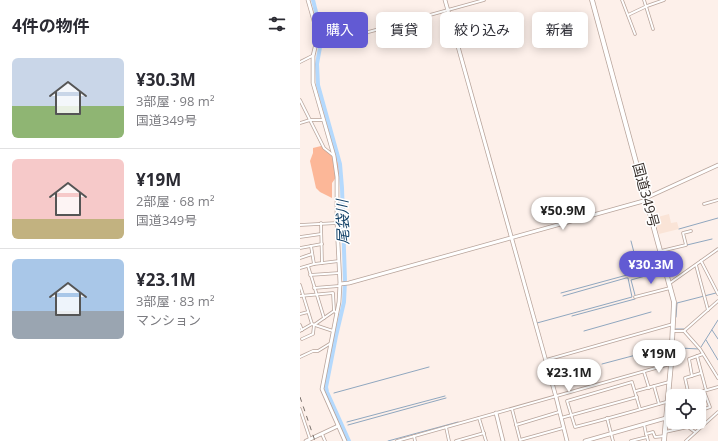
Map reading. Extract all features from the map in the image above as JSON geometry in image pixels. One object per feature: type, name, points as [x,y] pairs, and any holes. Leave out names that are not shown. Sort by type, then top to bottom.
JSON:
[{"type":"highway","name":"国道349号","points":[[592,0],[674,302],[674,324],[669,389]]},
{"type":"highway","name":"国道349号","points":[[664,441],[666,418]]},
{"type":"street","points":[[308,0],[312,13]]},
{"type":"street","points":[[445,0],[556,397],[566,441]]},
{"type":"street","points":[[368,32],[484,0]]},
{"type":"street","points":[[622,0],[635,34]]},
{"type":"street","points":[[644,0],[653,29]]},
{"type":"street","points":[[628,15],[664,0]]},
{"type":"street","points":[[315,48],[313,56],[313,83],[334,156],[337,176],[338,261],[340,284],[322,389],[345,441]]},
{"type":"street","points":[[300,62],[313,56]]},
{"type":"street","points":[[300,100],[324,148],[334,156]]},
{"type":"street","points":[[300,123],[310,120],[323,120]]},
{"type":"street","points":[[314,288],[347,283],[647,199],[718,164]]},
{"type":"street","points":[[704,204],[718,200]]},
{"type":"street","points":[[300,225],[337,223]]},
{"type":"street","points":[[321,224],[322,263]]},
{"type":"street","points":[[661,251],[686,244],[683,233],[690,232]]},
{"type":"street","points":[[300,237],[321,234]]},
{"type":"street","points":[[300,248],[322,244]]},
{"type":"street","points":[[311,246],[314,264]]},
{"type":"street","points":[[635,297],[670,285],[718,249]]},
{"type":"street","points":[[300,258],[313,254]]},
{"type":"street","points":[[300,268],[314,264],[338,261]]},
{"type":"street","points":[[700,261],[718,294]]},
{"type":"street","points":[[695,265],[708,310]]},
{"type":"street","points":[[308,266],[324,318]]},
{"type":"street","points":[[310,275],[339,273]]},
{"type":"street","points":[[300,286],[302,296],[313,325],[313,334],[302,339]]},
{"type":"street","points":[[302,296],[333,294],[335,312]]},
{"type":"street","points":[[673,331],[684,331],[718,301]]},
{"type":"street","points":[[300,314],[308,312]]},
{"type":"street","points":[[300,325],[301,331],[335,312]]},
{"type":"street","points":[[545,360],[674,324]]},
{"type":"street","points":[[313,325],[333,330]]},
{"type":"street","points":[[684,331],[700,349],[718,378]]},
{"type":"street","points":[[300,357],[313,351],[318,351],[331,343]]},
{"type":"street","points":[[692,376],[688,359],[703,354]]},
{"type":"street","points":[[697,356],[705,389]]},
{"type":"street","points":[[398,441],[671,364]]},
{"type":"street","points":[[644,372],[649,388]]},
{"type":"street","points":[[686,389],[684,379],[686,377],[701,373]]},
{"type":"street","points":[[640,409],[632,382],[567,401],[574,428],[666,402]]},
{"type":"street","points":[[635,391],[669,382]]},
{"type":"street","points":[[598,384],[600,391]]},
{"type":"street","points":[[654,386],[659,404]]},
{"type":"street","points":[[706,391],[718,387]]},
{"type":"street","points":[[706,394],[710,407],[706,408]]},
{"type":"street","points":[[561,418],[636,396]]},
{"type":"street","points":[[300,409],[310,439]]},
{"type":"street","points":[[512,409],[520,440],[563,428]]},
{"type":"street","points":[[516,425],[559,412]]},
{"type":"street","points":[[686,441],[718,412]]},
{"type":"street","points":[[496,414],[503,441]]},
{"type":"street","points":[[479,418],[486,441]]},
{"type":"street","points":[[607,418],[613,441]]},
{"type":"street","points":[[585,441],[666,418]]},
{"type":"street","points":[[644,424],[648,441]]},
{"type":"street","points":[[306,441],[338,426]]},
{"type":"street","points":[[446,427],[449,441]]},
{"type":"street","points":[[631,441],[653,432],[655,437],[677,429]]},
{"type":"street","points":[[692,429],[695,432]]},
{"type":"street","points":[[456,441],[484,433]]},
{"type":"street","points":[[322,434],[325,441]]},
{"type":"street","points":[[414,436],[415,441]]},
{"type":"shaded area","points":[[321,146],[335,155],[342,169],[332,183],[332,198],[320,192],[316,188],[310,161],[313,148]]},
{"type":"shaded area","points":[[669,214],[671,223],[677,222],[679,229],[659,234],[654,218]]},
{"type":"waterway","name":"尾袋川","points":[[313,0],[322,36],[317,64],[318,85],[340,164],[342,188],[345,281],[344,302],[326,387],[349,441]]},
{"type":"waterway","points":[[679,229],[718,218]]},
{"type":"waterway","points":[[687,245],[712,239]]},
{"type":"waterway","points":[[626,262],[636,260],[631,241]]},
{"type":"waterway","points":[[561,293],[627,275],[624,263]]},
{"type":"waterway","points":[[635,295],[631,280],[663,271]]},
{"type":"waterway","points":[[537,323],[632,297],[628,278],[563,296]]},
{"type":"waterway","points":[[676,317],[677,303],[716,293]]},
{"type":"waterway","points":[[572,316],[635,299]]},
{"type":"waterway","points":[[584,331],[651,312]]},
{"type":"waterway","points":[[701,347],[718,320]]},
{"type":"waterway","points":[[675,329],[684,329]]},
{"type":"waterway","points":[[712,330],[718,339]]},
{"type":"waterway","points":[[706,340],[718,360]]},
{"type":"waterway","points":[[602,364],[651,351],[670,349]]},
{"type":"waterway","points":[[674,349],[699,349]]},
{"type":"waterway","points":[[334,393],[429,367]]},
{"type":"waterway","points":[[347,422],[445,396]]},
{"type":"waterway","points":[[348,425],[446,398]]},
{"type":"waterway","points":[[388,441],[458,422]]},
{"type":"railway","points":[[300,397],[315,441]]}]
